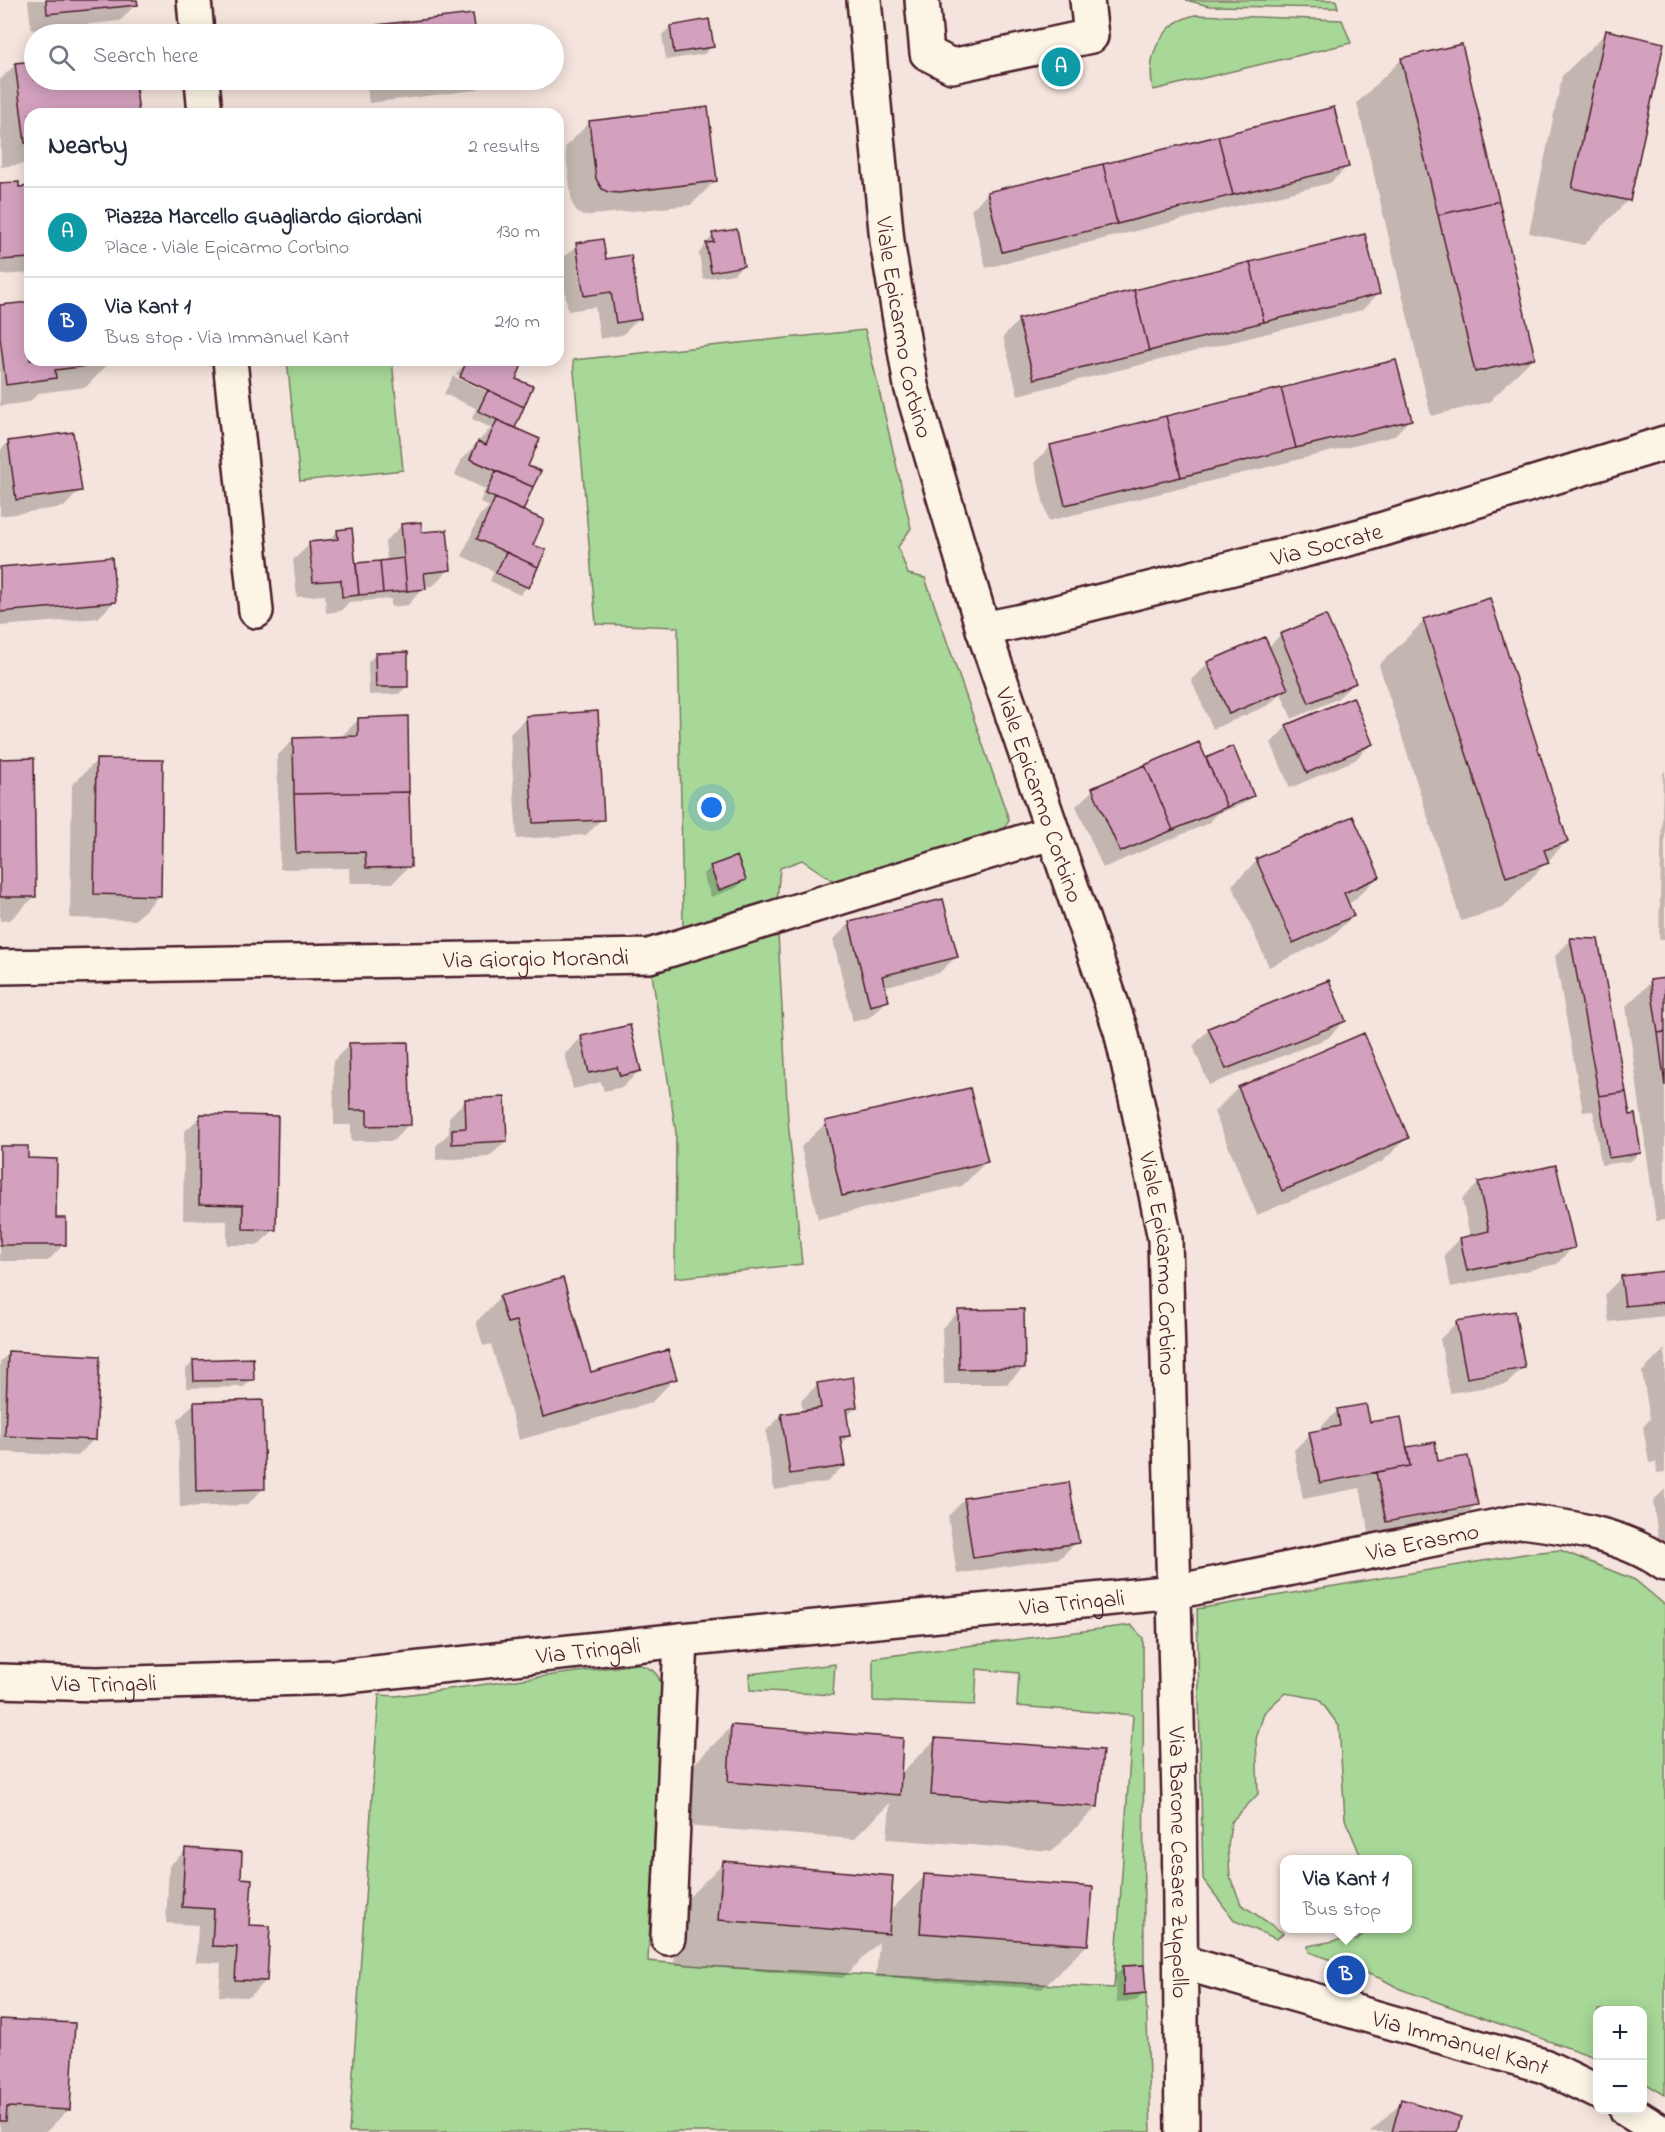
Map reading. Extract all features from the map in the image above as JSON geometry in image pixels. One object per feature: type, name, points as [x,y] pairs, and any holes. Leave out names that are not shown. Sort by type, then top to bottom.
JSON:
[{"type":"street","points":[[194,0],[196,24]]},
{"type":"street","name":"Viale Epicarmo Corbino","points":[[864,0],[887,241],[912,386],[983,628],[1120,1031],[1165,1239],[1175,1592]]},
{"type":"street","points":[[922,0],[927,53],[952,66],[1091,36],[1087,0]]},
{"type":"street","points":[[203,90],[204,108]]},
{"type":"street","points":[[231,366],[256,611]]},
{"type":"street","name":"Via Socrate","points":[[983,628],[1022,621],[1364,535],[1665,443]]},
{"type":"street","name":"Via Giorgio Morandi","points":[[0,968],[649,956],[1051,833]]},
{"type":"street","name":"Via Erasmo","points":[[1175,1592],[1522,1521],[1566,1526],[1617,1539],[1665,1564]]},
{"type":"street","name":"Via Tringali","points":[[0,1681],[97,1684],[338,1677],[681,1640],[1175,1592]]},
{"type":"street","name":"Via Barone Cesare Zuppello","points":[[1175,1592],[1182,2132]]},
{"type":"street","points":[[668,1938],[681,1640]]},
{"type":"street","name":"Via Immanuel Kant","points":[[1181,1962],[1545,2066],[1593,2090]]},
{"type":"street","points":[[1635,2114],[1662,2132]]},
{"type":"green space","points":[[1186,0],[1336,0],[1338,8],[1209,6]]},
{"type":"green space","points":[[1195,15],[1342,20],[1351,43],[1153,90],[1151,72],[1153,55],[1160,39],[1175,23]]},
{"type":"green space","points":[[865,330],[911,528],[898,547],[908,574],[925,578],[1009,820],[1004,829],[838,884],[802,860],[780,868],[777,900],[683,927],[678,627],[596,624],[573,360]]},
{"type":"green space","points":[[288,366],[393,366],[403,470],[300,481]]},
{"type":"green space","points":[[778,934],[788,1120],[802,1264],[675,1278],[676,1133],[652,974]]},
{"type":"green space","points":[[1560,1550],[1635,1580],[1665,1605],[1665,2095],[1647,2084],[1647,2006],[1593,2006],[1593,2057],[1400,1989],[1382,1979],[1309,1952],[1308,1946],[1339,1940],[1357,1940],[1364,1933],[1412,1933],[1412,1855],[1360,1855],[1345,1819],[1339,1726],[1319,1699],[1285,1693],[1264,1713],[1256,1739],[1258,1794],[1231,1822],[1228,1847],[1230,1877],[1241,1904],[1283,1933],[1277,1939],[1235,1921],[1203,1879],[1197,1609],[1530,1553]]},
{"type":"green space","points":[[1131,1625],[1143,1638],[1144,1965],[1123,1966],[1124,1994],[1146,1993],[1151,2132],[349,2132],[379,1695],[396,1696],[637,1664],[654,1671],[662,1687],[648,1961],[701,1966],[1114,1988],[1133,1715],[1017,1706],[1019,1673],[977,1669],[975,1705],[873,1701],[873,1658]]},
{"type":"green space","points":[[835,1664],[833,1695],[750,1690],[749,1674]]},
{"type":"building","points":[[46,0],[137,0],[138,5],[47,14]]},
{"type":"building","points":[[473,14],[474,24],[386,24]]},
{"type":"building","points":[[709,19],[714,47],[674,53],[670,26]]},
{"type":"building","points":[[1606,30],[1664,43],[1630,201],[1572,188]]},
{"type":"building","points":[[1462,44],[1499,201],[1438,215],[1401,58]]},
{"type":"building","points":[[24,62],[24,90],[136,90],[138,108],[24,108],[24,135],[15,63]]},
{"type":"building","points":[[708,107],[717,181],[619,193],[602,189],[596,179],[589,121]]},
{"type":"building","points":[[1334,107],[1349,167],[1233,195],[1218,136]]},
{"type":"building","points":[[1218,136],[1233,195],[1117,224],[1103,164]]},
{"type":"building","points":[[1103,164],[1117,224],[1002,252],[987,192]]},
{"type":"building","points":[[19,182],[19,187],[24,187],[24,258],[0,260],[0,183]]},
{"type":"building","points":[[1499,201],[1535,358],[1475,372],[1438,215]]},
{"type":"building","points":[[737,229],[744,266],[711,272],[706,243],[714,242],[712,233]]},
{"type":"building","points":[[1365,234],[1380,294],[1264,322],[1250,262]]},
{"type":"building","points":[[603,239],[606,259],[631,255],[641,319],[616,323],[611,292],[584,296],[576,243]]},
{"type":"building","points":[[1250,262],[1264,322],[1149,351],[1134,290]]},
{"type":"building","points":[[1134,290],[1149,351],[1034,379],[1018,319]]},
{"type":"building","points":[[24,303],[24,366],[88,366],[55,370],[56,378],[6,385],[0,337],[0,305]]},
{"type":"building","points":[[1396,360],[1412,420],[1296,448],[1281,388]]},
{"type":"building","points":[[465,366],[521,366],[516,379],[533,386],[524,407],[460,377]]},
{"type":"building","points":[[1281,388],[1296,448],[1181,477],[1166,416]]},
{"type":"building","points":[[488,390],[524,407],[515,428],[478,411]]},
{"type":"building","points":[[1166,416],[1181,477],[1065,505],[1050,445]]},
{"type":"building","points":[[497,420],[540,439],[528,466],[541,471],[533,487],[470,459],[478,441],[486,445]]},
{"type":"building","points":[[73,432],[82,491],[16,500],[8,441]]},
{"type":"building","points":[[496,471],[533,487],[523,511],[486,494]]},
{"type":"building","points":[[495,498],[544,520],[533,545],[546,550],[538,567],[477,539]]},
{"type":"building","points":[[421,522],[422,532],[447,530],[451,570],[424,573],[426,589],[407,591],[401,524]]},
{"type":"building","points":[[352,528],[359,595],[342,597],[341,580],[313,582],[309,542],[338,539],[337,530]]},
{"type":"building","points":[[506,552],[538,567],[529,588],[496,573]]},
{"type":"building","points":[[112,557],[116,602],[0,612],[0,567]]},
{"type":"building","points":[[404,558],[407,591],[383,593],[380,561]]},
{"type":"building","points":[[380,561],[383,593],[359,595],[356,563]]},
{"type":"building","points":[[1490,598],[1568,842],[1544,850],[1549,863],[1506,877],[1423,619]]},
{"type":"building","points":[[1326,615],[1356,683],[1309,703],[1280,634]]},
{"type":"building","points":[[1265,637],[1288,689],[1229,714],[1207,662]]},
{"type":"building","points":[[408,652],[408,687],[376,687],[375,653]]},
{"type":"building","points":[[1353,697],[1373,744],[1307,773],[1286,725]]},
{"type":"building","points":[[598,711],[604,820],[533,823],[526,716]]},
{"type":"building","points":[[408,716],[409,792],[294,794],[293,738],[358,736],[358,718]]},
{"type":"building","points":[[1199,742],[1227,807],[1173,830],[1145,765]]},
{"type":"building","points":[[1233,746],[1254,796],[1227,807],[1206,758]]},
{"type":"building","points":[[34,758],[36,897],[0,897],[0,759]]},
{"type":"building","points":[[96,759],[163,760],[161,896],[94,894]]},
{"type":"building","points":[[1145,765],[1173,830],[1120,852],[1092,788]]},
{"type":"building","points":[[409,792],[411,867],[366,868],[365,852],[296,853],[294,794]]},
{"type":"building","points":[[1353,816],[1380,877],[1344,893],[1354,916],[1293,943],[1256,859]]},
{"type":"building","points":[[737,856],[746,880],[719,890],[710,866]]},
{"type":"building","points":[[943,899],[958,957],[882,976],[889,1001],[870,1006],[849,922]]},
{"type":"building","points":[[1570,938],[1598,939],[1626,1092],[1599,1096]]},
{"type":"building","points":[[1665,978],[1665,1032],[1658,1033],[1650,980]]},
{"type":"building","points":[[1329,980],[1346,1021],[1226,1069],[1208,1028]]},
{"type":"building","points":[[630,1025],[641,1071],[620,1076],[617,1067],[589,1073],[581,1036]]},
{"type":"building","points":[[1665,1032],[1665,1086],[1658,1033]]},
{"type":"building","points":[[1364,1033],[1409,1138],[1282,1191],[1238,1087]]},
{"type":"building","points":[[408,1042],[411,1125],[367,1126],[367,1110],[350,1110],[349,1043]]},
{"type":"building","points":[[970,1088],[988,1162],[842,1196],[825,1121]]},
{"type":"building","points":[[1626,1092],[1630,1115],[1635,1114],[1641,1153],[1609,1158],[1599,1096]]},
{"type":"building","points":[[505,1097],[507,1141],[452,1144],[452,1129],[466,1128],[465,1099]]},
{"type":"building","points":[[200,1114],[278,1116],[276,1230],[243,1229],[243,1205],[199,1204]]},
{"type":"building","points":[[0,1146],[28,1146],[28,1158],[57,1159],[56,1218],[66,1218],[66,1245],[0,1245]]},
{"type":"building","points":[[1556,1165],[1575,1248],[1467,1271],[1460,1238],[1489,1231],[1478,1182]]},
{"type":"building","points":[[1665,1271],[1665,1302],[1625,1306],[1621,1276]]},
{"type":"building","points":[[563,1278],[591,1372],[668,1350],[677,1379],[543,1417],[516,1321],[507,1323],[499,1296]]},
{"type":"building","points":[[1024,1309],[1025,1368],[959,1369],[958,1310]]},
{"type":"building","points":[[1515,1311],[1525,1368],[1467,1378],[1456,1321]]},
{"type":"building","points":[[8,1351],[100,1356],[96,1440],[5,1436]]},
{"type":"building","points":[[253,1358],[254,1380],[194,1381],[193,1360]]},
{"type":"building","points":[[853,1377],[857,1407],[846,1409],[850,1436],[840,1437],[845,1466],[790,1474],[781,1414],[821,1408],[817,1383]]},
{"type":"building","points":[[263,1400],[265,1489],[196,1491],[194,1402]]},
{"type":"building","points":[[1366,1404],[1370,1422],[1401,1417],[1410,1466],[1320,1483],[1309,1432],[1340,1426],[1337,1409]]},
{"type":"building","points":[[1435,1442],[1438,1461],[1468,1456],[1478,1505],[1386,1522],[1376,1472],[1410,1466],[1407,1447]]},
{"type":"building","points":[[1069,1482],[1079,1543],[973,1558],[964,1498]]},
{"type":"building","points":[[731,1725],[903,1738],[900,1795],[728,1782]]},
{"type":"building","points":[[935,1738],[1103,1750],[1098,1807],[931,1795]]},
{"type":"building","points":[[185,1848],[242,1852],[241,1878],[252,1879],[249,1925],[270,1926],[267,1981],[235,1980],[237,1947],[212,1946],[214,1909],[182,1907]]},
{"type":"building","points":[[723,1861],[893,1876],[889,1934],[718,1920]]},
{"type":"building","points":[[924,1874],[1093,1887],[1088,1945],[920,1933]]},
{"type":"building","points":[[1144,1965],[1146,1993],[1124,1995],[1123,1966]]},
{"type":"building","points":[[0,2019],[75,2023],[70,2110],[7,2107],[6,2121],[0,2121]]},
{"type":"building","points":[[1401,2099],[1461,2117],[1457,2132],[1392,2132]]},
{"type":"place","name":"Piazza Marcello Guagliardo Giordani","points":[[1061,67]]},
{"type":"place","name":"Via Kant 1","points":[[1346,1975]]}]
